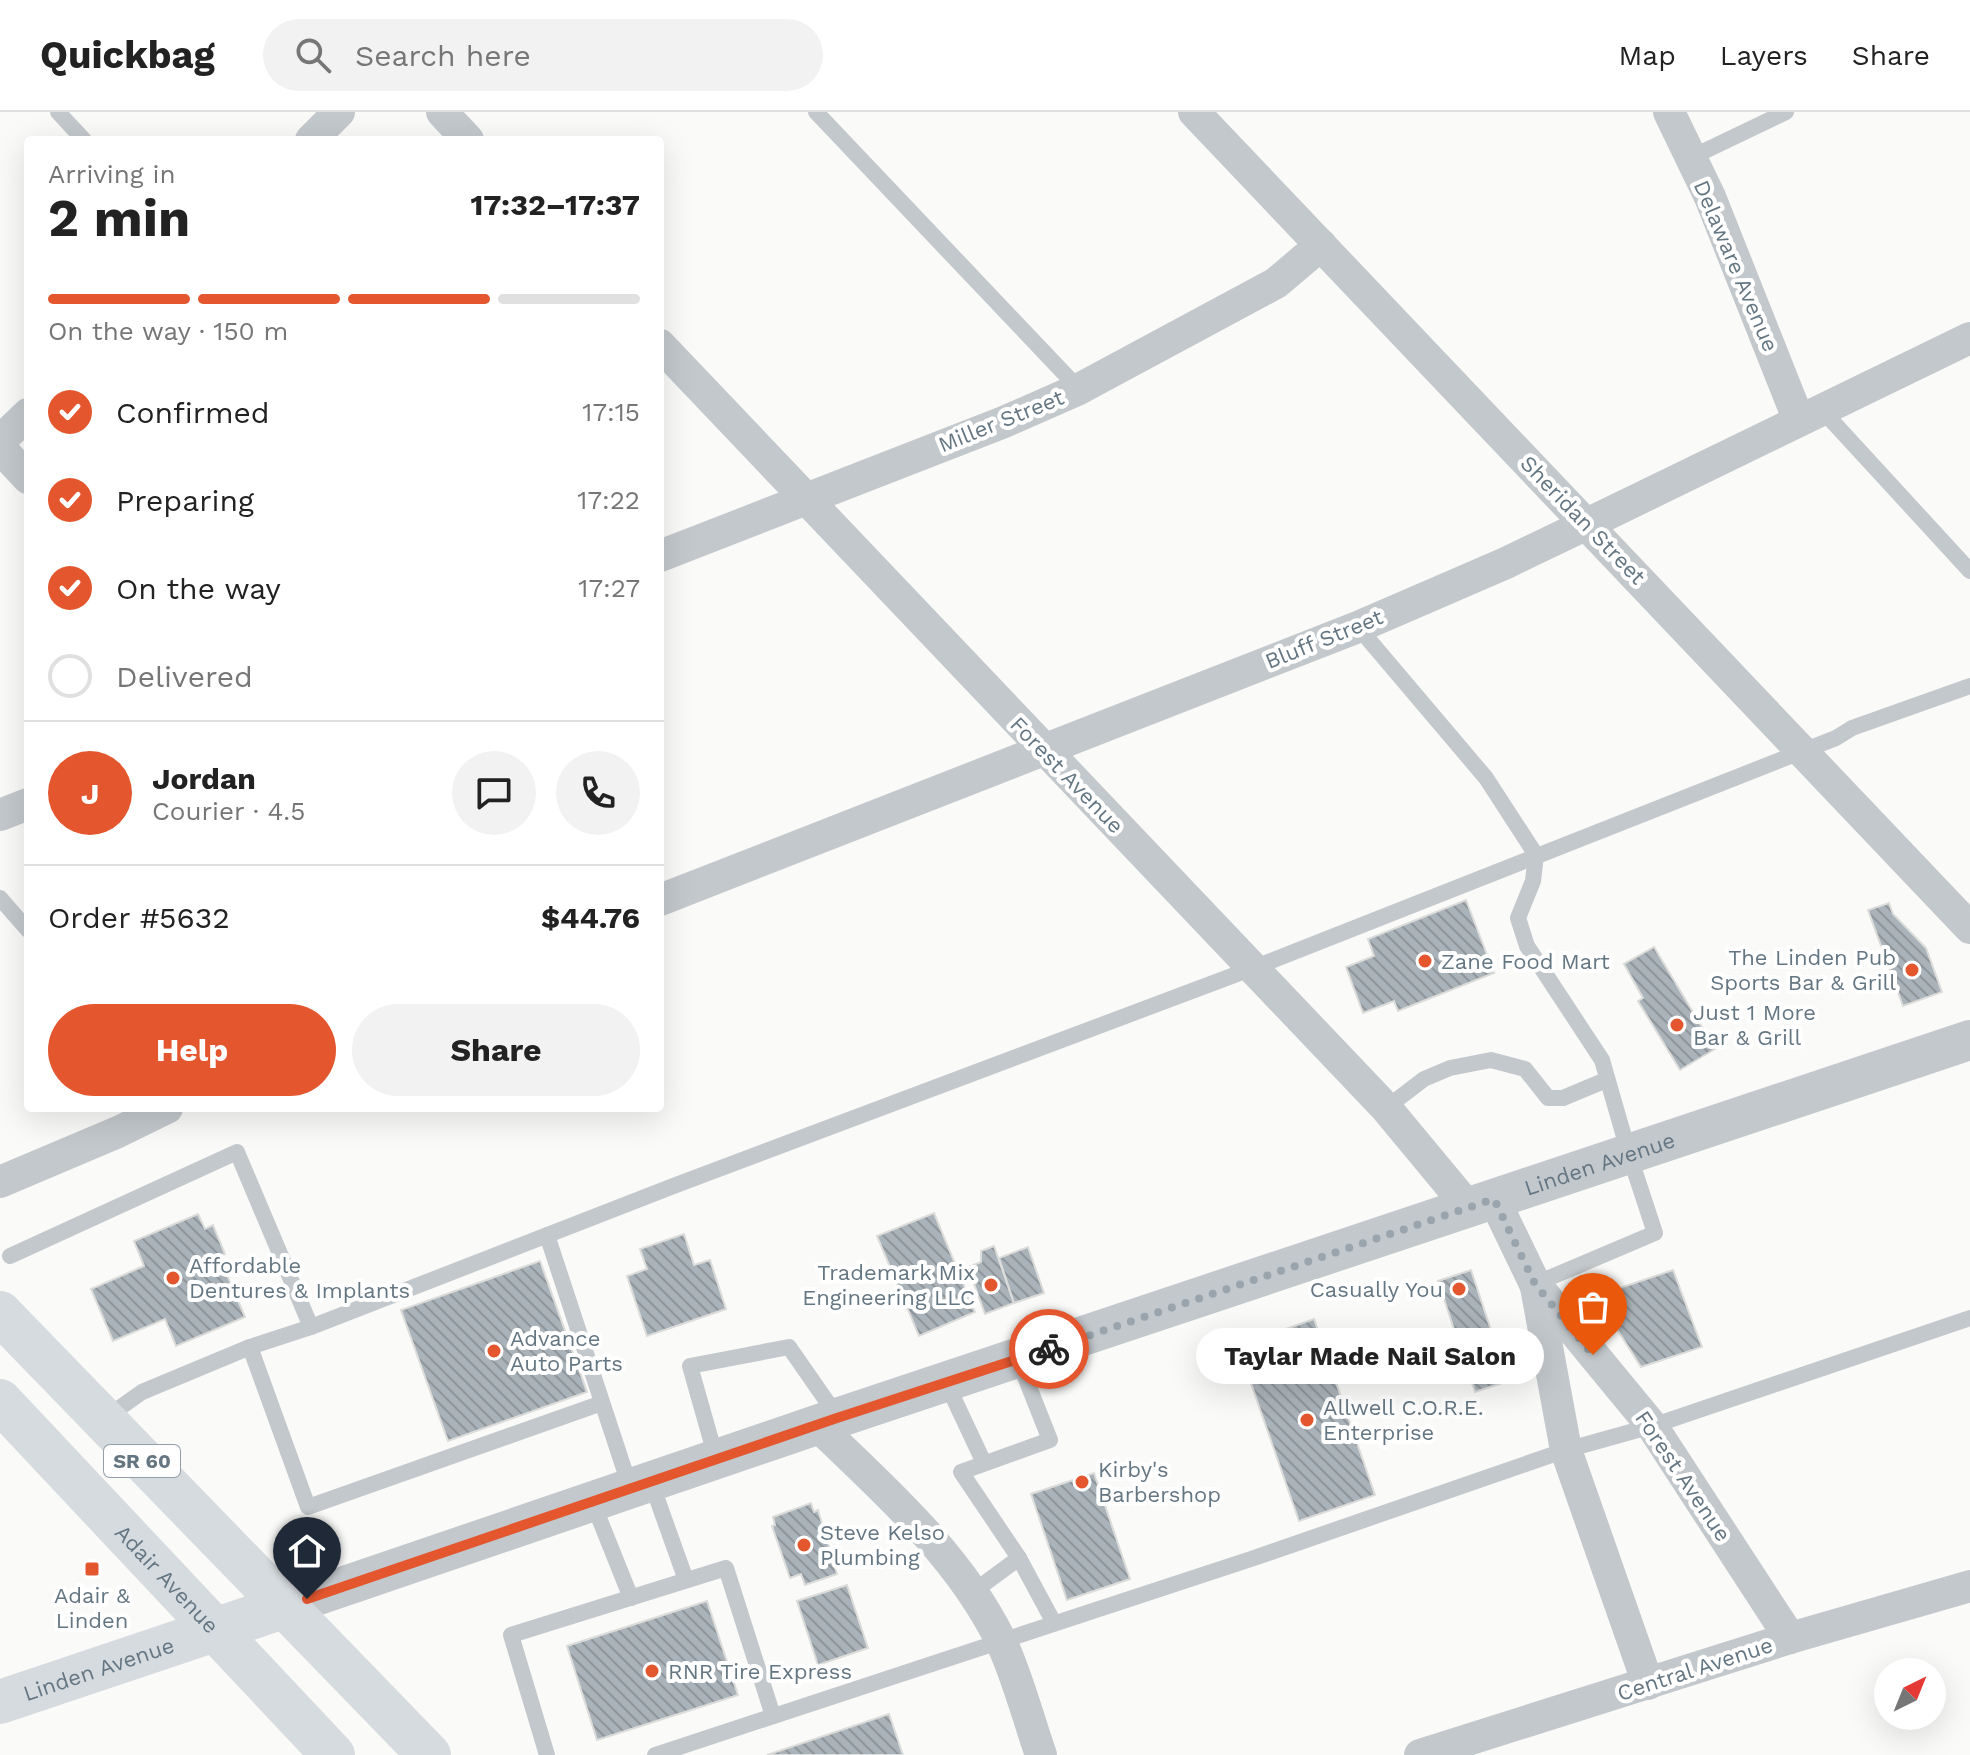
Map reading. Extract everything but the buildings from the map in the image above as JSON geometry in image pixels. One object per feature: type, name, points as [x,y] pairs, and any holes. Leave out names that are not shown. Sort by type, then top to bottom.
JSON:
[{"type":"main road","name":"SR 60","points":[[0,1313],[429,1755]]},
{"type":"main road","name":"Adair Avenue","points":[[0,1401],[333,1755]]},
{"type":"main road","name":"Linden Avenue","points":[[0,1702],[286,1606]]},
{"type":"street","points":[[315,136],[339,112]]},
{"type":"street","points":[[442,112],[464,136]]},
{"type":"street","name":"Sheridan Street","points":[[1194,112],[1970,928]]},
{"type":"street","name":"Delaware Avenue","points":[[1669,112],[1811,416]]},
{"type":"street","name":"Miller Street","points":[[664,554],[1004,422],[1079,389],[1276,283],[1321,245]]},
{"type":"street","name":"Bluff Street","points":[[664,898],[1358,627],[1506,563],[1970,338]]},
{"type":"street","name":"Forest Avenue","points":[[664,349],[1042,749],[1481,1204],[1535,1284],[1652,1426],[1790,1638]]},
{"type":"street","points":[[0,441],[24,418]]},
{"type":"street","points":[[0,448],[24,474]]},
{"type":"street","points":[[0,815],[24,806]]},
{"type":"street","name":"Linden Avenue","points":[[286,1606],[1970,1040]]},
{"type":"street","points":[[0,1182],[159,1112]]},
{"type":"street","name":"Forest Avenue","points":[[1535,1284],[1566,1450],[1648,1684]]},
{"type":"street","points":[[827,1422],[973,1592],[1001,1641],[1041,1755]]},
{"type":"street","name":"Central Avenue","points":[[1420,1755],[1790,1638],[1970,1586]]},
{"type":"lane","points":[[58,112],[80,136]]},
{"type":"lane","points":[[816,112],[1079,389]]},
{"type":"lane","points":[[1690,158],[1786,112]]},
{"type":"lane","points":[[1811,416],[1970,571]]},
{"type":"lane","points":[[1358,627],[1486,778],[1536,855],[1533,881],[1518,918],[1520,930],[1527,946],[1602,1060],[1655,1233],[1535,1284]]},
{"type":"lane","points":[[102,1420],[142,1392],[250,1347],[311,1327],[1253,968],[1836,738],[1852,728],[1970,686]]},
{"type":"lane","points":[[0,898],[24,925]]},
{"type":"lane","points":[[1386,1108],[1424,1079],[1450,1068],[1491,1060],[1525,1069],[1548,1098],[1563,1098],[1606,1080]]},
{"type":"lane","points":[[10,1256],[237,1152],[311,1327]]},
{"type":"lane","points":[[547,1235],[602,1403],[686,1580]]},
{"type":"lane","points":[[655,1755],[1970,1318]]},
{"type":"lane","points":[[250,1347],[308,1507],[602,1403]]},
{"type":"lane","points":[[716,1459],[690,1366],[789,1347],[827,1422]]},
{"type":"lane","points":[[1018,1359],[1050,1440],[961,1472],[1019,1558],[1054,1623]]},
{"type":"lane","points":[[946,1382],[984,1463]]},
{"type":"lane","points":[[593,1503],[631,1598]]},
{"type":"lane","points":[[973,1592],[1019,1558]]},
{"type":"lane","points":[[547,1755],[511,1635],[726,1568],[773,1716]]},
{"type":"way so far","points":[[1049,1349],[1494,1199],[1535,1284],[1593,1355]]},
{"type":"place","name":"Zane Food Mart","points":[[1425,961]]},
{"type":"place","name":"The Linden Pub Sports Bar & Grill","points":[[1912,970]]},
{"type":"place","name":"Just 1 More Bar & Grill","points":[[1677,1025]]},
{"type":"place","name":"Affordable Dentures & Implants","points":[[173,1278]]},
{"type":"place","name":"Trademark Mix Engineering LLC","points":[[991,1285]]},
{"type":"place","name":"Casually You","points":[[1459,1289]]},
{"type":"place","name":"Advance Auto Parts","points":[[494,1351]]},
{"type":"place","name":"Taylar Made Nail Salon","points":[[1593,1355]]},
{"type":"place","name":"Allwell C.O.R.E. Enterprise","points":[[1307,1420]]},
{"type":"place","name":"Kirby's Barbershop","points":[[1082,1482]]},
{"type":"place","name":"Steve Kelso Plumbing","points":[[804,1545]]},
{"type":"place","name":"Adair & Linden","points":[[92,1569]]},
{"type":"place","name":"RNR Tire Express","points":[[652,1671]]},
{"type":"route","points":[[307,1599],[1049,1349]]}]
